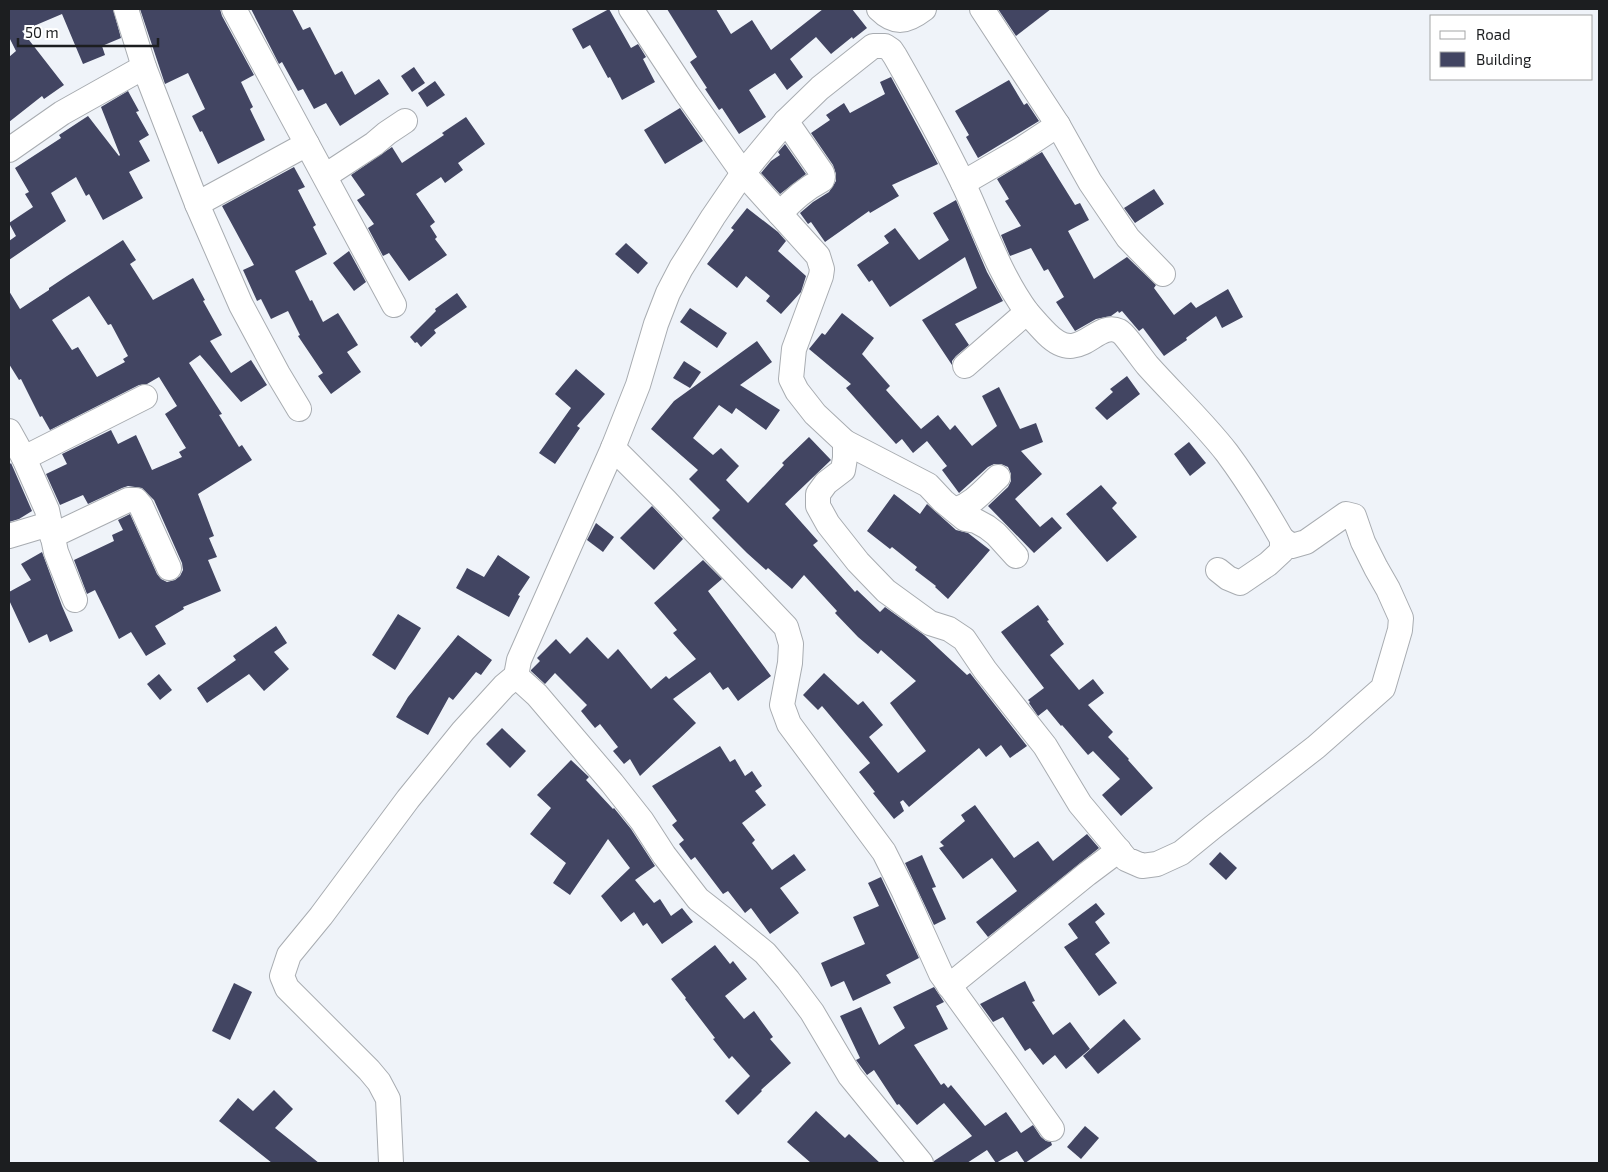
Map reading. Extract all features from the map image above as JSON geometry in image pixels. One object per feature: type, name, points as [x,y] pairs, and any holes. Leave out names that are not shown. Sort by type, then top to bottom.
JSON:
[{"type":"street","points":[[126,9],[144,68],[197,204],[241,305],[299,409]]},
{"type":"street","points":[[234,9],[394,305]]},
{"type":"street","points":[[631,9],[687,94],[743,173],[818,256],[822,269],[819,283],[794,349],[791,379],[797,391],[815,414],[845,442],[928,485],[943,502],[965,519],[987,527],[996,534],[1016,556]]},
{"type":"street","points":[[879,9],[887,17],[898,21],[915,16],[924,9]]},
{"type":"street","points":[[982,9],[1058,125],[1090,182],[1128,238],[1163,274]]},
{"type":"street","points":[[391,1163],[388,1100],[379,1082],[350,1049],[286,988],[282,976],[289,956],[408,799],[463,731],[504,686],[516,676],[520,660],[613,448],[638,385],[656,324],[668,293],[681,268],[713,217],[743,173],[786,121],[820,88],[873,46],[885,46],[891,50],[909,80],[963,183],[990,246],[1011,286],[1027,312],[1054,340],[1072,347],[1086,342],[1100,333],[1111,330],[1122,334],[1226,453],[1263,505],[1282,539],[1292,546],[1306,542],[1346,514],[1354,516],[1363,542],[1401,618],[1400,630],[1383,688],[1316,747],[1212,826],[1181,853],[1157,864],[1142,866],[1126,859],[1080,804],[1045,746],[985,670],[964,639],[949,629],[930,623],[886,591],[858,562],[828,524],[818,506],[818,494],[826,483],[842,470],[845,458],[845,442]]},
{"type":"street","points":[[9,150],[62,113],[144,68]]},
{"type":"street","points":[[325,176],[405,121]]},
{"type":"street","points":[[780,214],[791,201],[822,180],[823,177],[786,121]]},
{"type":"street","points":[[963,183],[1020,150],[1058,125]]},
{"type":"street","points":[[197,204],[307,144]]},
{"type":"street","points":[[965,366],[1027,312]]},
{"type":"street","points":[[24,458],[145,397]]},
{"type":"street","points":[[9,431],[24,458],[47,510],[56,552],[74,600]]},
{"type":"street","points":[[613,448],[786,627],[791,644],[790,663],[782,704],[789,724],[884,852],[940,974],[1052,1129]]},
{"type":"street","points":[[955,510],[966,507],[974,501],[998,477]]},
{"type":"street","points":[[9,536],[51,530],[128,500],[136,500],[141,506],[169,568]]},
{"type":"street","points":[[1218,570],[1228,578],[1240,583],[1268,564],[1282,551],[1282,539]]},
{"type":"street","points":[[516,676],[537,695],[590,756],[642,821],[664,855],[698,899],[765,953],[788,980],[812,1012],[850,1076],[921,1163]]},
{"type":"street","points":[[949,986],[1119,850]]},
{"type":"building","points":[[9,9],[113,9],[121,38],[102,46],[105,55],[83,64],[62,14],[22,31],[64,85],[44,99],[42,96],[9,122],[9,57],[16,51],[9,37]]},
{"type":"building","points":[[140,9],[220,9],[254,75],[241,82],[253,107],[250,109],[265,140],[218,164],[202,131],[200,132],[192,116],[205,109],[188,73],[165,84]]},
{"type":"building","points":[[251,9],[292,9],[303,30],[310,27],[335,75],[342,71],[355,95],[379,79],[389,94],[340,126],[326,103],[314,109],[303,89],[298,91],[282,62],[279,64]]},
{"type":"building","points":[[609,9],[631,48],[638,44],[646,57],[643,59],[655,82],[622,100],[590,45],[583,49],[572,29]]},
{"type":"building","points":[[667,9],[716,9],[731,34],[752,20],[771,50],[823,9],[852,9],[867,28],[831,54],[816,37],[790,59],[803,77],[787,90],[775,73],[749,90],[766,117],[739,134],[722,108],[719,110],[705,89],[707,88],[690,62],[697,57]]},
{"type":"building","points":[[998,9],[1051,9],[1016,36]]},
{"type":"building","points":[[414,67],[425,83],[412,92],[401,76]]},
{"type":"building","points":[[891,77],[938,164],[892,185],[899,196],[870,213],[869,211],[825,242],[811,222],[808,224],[800,213],[829,192],[836,181],[833,165],[811,133],[830,120],[826,115],[844,103],[850,113],[885,94],[880,82]]},
{"type":"building","points":[[1009,80],[1024,105],[1027,103],[1039,121],[978,158],[966,137],[969,135],[955,111]]},
{"type":"building","points":[[435,81],[445,95],[427,107],[418,93]]},
{"type":"building","points":[[128,91],[139,111],[136,112],[149,135],[139,141],[150,161],[129,172],[143,198],[103,220],[89,194],[86,196],[76,177],[51,193],[66,221],[9,260],[9,241],[16,236],[9,223],[33,207],[25,194],[29,192],[15,168],[61,138],[59,135],[88,116],[119,156],[101,107]]},
{"type":"building","points":[[680,108],[703,141],[665,164],[644,130]]},
{"type":"building","points":[[466,117],[485,144],[458,163],[463,170],[445,183],[441,177],[416,194],[435,222],[430,226],[437,237],[435,239],[447,255],[409,281],[389,253],[383,256],[368,228],[374,224],[357,200],[365,195],[351,175],[392,147],[402,163],[444,135],[442,133]]},
{"type":"building","points":[[785,144],[806,174],[780,194],[761,173],[771,161],[780,155],[778,152]]},
{"type":"building","points":[[1042,152],[1075,205],[1080,203],[1089,220],[1068,231],[1094,279],[1127,257],[1156,285],[1154,288],[1174,315],[1191,302],[1196,308],[1228,289],[1243,317],[1222,328],[1216,316],[1164,356],[1143,328],[1139,331],[1122,311],[1119,313],[1118,311],[1111,316],[1096,319],[1075,331],[1056,302],[1064,297],[1048,269],[1044,271],[1031,248],[1010,256],[1001,235],[1021,226],[1005,201],[1009,199],[997,179]]},
{"type":"building","points":[[294,167],[305,187],[298,190],[316,225],[313,227],[327,254],[295,271],[323,322],[338,313],[358,345],[347,352],[361,372],[331,394],[318,376],[323,373],[298,336],[300,335],[288,311],[271,319],[261,299],[257,301],[243,270],[254,265],[222,206]]},
{"type":"building","points":[[1154,189],[1164,204],[1135,223],[1124,208]]},
{"type":"building","points":[[956,200],[987,272],[1003,301],[955,324],[969,345],[956,356],[952,361],[952,365],[922,320],[977,288],[965,257],[890,307],[872,280],[869,282],[857,265],[889,243],[884,236],[895,228],[919,260],[949,240],[933,213]]},
{"type":"building","points":[[747,208],[778,232],[786,241],[778,251],[806,276],[801,292],[781,314],[766,301],[770,296],[746,276],[737,288],[707,264],[734,230],[731,228]]},
{"type":"building","points":[[123,240],[136,260],[130,264],[153,300],[193,278],[205,300],[203,301],[222,335],[210,341],[231,373],[251,360],[267,385],[241,402],[200,355],[189,363],[222,414],[219,415],[239,447],[242,445],[252,460],[198,494],[214,536],[209,538],[217,557],[208,560],[221,591],[183,607],[184,609],[155,626],[166,644],[146,656],[131,632],[119,639],[95,590],[87,594],[74,560],[114,541],[112,535],[123,530],[118,520],[130,514],[157,574],[167,582],[175,580],[183,570],[182,563],[154,500],[142,488],[128,486],[88,504],[83,495],[60,505],[46,474],[67,464],[62,454],[111,430],[118,444],[136,435],[152,470],[182,457],[179,452],[186,448],[165,414],[177,406],[159,377],[147,384],[139,385],[50,430],[42,416],[40,417],[21,379],[19,380],[9,364],[9,291],[20,309]],"holes":[[[89,296],[108,325],[111,324],[128,356],[123,359],[125,362],[97,377],[78,347],[72,350],[52,320]]]},
{"type":"building","points":[[626,243],[648,263],[638,274],[615,254]]},
{"type":"building","points":[[349,251],[366,282],[354,291],[333,263]]},
{"type":"building","points":[[457,293],[467,307],[434,330],[436,333],[421,347],[417,342],[415,343],[410,337],[436,311],[435,309]]},
{"type":"building","points":[[690,308],[727,333],[717,348],[680,322]]},
{"type":"building","points":[[842,313],[874,338],[862,354],[890,386],[886,390],[921,429],[938,415],[950,430],[955,425],[972,446],[997,426],[982,396],[999,387],[1020,429],[1036,423],[1043,442],[1021,451],[1042,474],[1015,499],[1040,527],[1052,517],[1062,528],[1034,553],[988,506],[1008,487],[1011,481],[1011,474],[1008,467],[994,464],[988,467],[959,493],[942,470],[947,466],[927,441],[913,453],[902,439],[896,444],[846,388],[851,384],[809,349],[822,333],[825,335]]},
{"type":"building","points":[[757,341],[772,362],[740,385],[780,410],[766,430],[736,408],[732,414],[719,405],[693,438],[713,455],[721,448],[739,466],[726,480],[748,503],[784,465],[782,463],[809,437],[831,460],[785,504],[818,541],[813,545],[855,592],[857,590],[880,612],[885,607],[924,635],[967,675],[970,673],[1027,746],[1010,758],[1001,745],[986,757],[979,748],[909,807],[903,800],[900,802],[904,811],[894,819],[859,772],[870,763],[822,706],[818,710],[803,695],[824,673],[858,705],[863,701],[883,725],[869,737],[898,773],[926,751],[890,703],[916,681],[881,650],[878,654],[858,637],[835,613],[837,611],[804,575],[792,589],[747,553],[712,518],[720,510],[689,479],[698,470],[651,429],[674,401]]},
{"type":"building","points":[[684,361],[701,372],[690,388],[673,378]]},
{"type":"building","points":[[576,369],[605,394],[577,426],[580,428],[555,464],[539,453],[571,408],[555,394]]},
{"type":"building","points":[[1127,376],[1140,394],[1107,420],[1095,408],[1113,392],[1110,389]]},
{"type":"building","points":[[1189,442],[1206,463],[1190,476],[1174,454]]},
{"type":"building","points":[[11,463],[32,511],[19,519],[9,522],[9,465]]},
{"type":"building","points":[[1101,485],[1117,503],[1112,508],[1137,537],[1107,562],[1066,514]]},
{"type":"building","points":[[894,494],[920,514],[927,504],[956,530],[968,533],[990,550],[948,599],[936,586],[915,570],[917,567],[892,547],[890,549],[867,531]]},
{"type":"building","points":[[652,506],[683,539],[654,570],[620,538]]},
{"type":"building","points":[[596,523],[614,537],[603,552],[587,540]]},
{"type":"building","points":[[42,552],[73,631],[50,642],[47,634],[29,643],[9,600],[9,592],[31,580],[21,564]]},
{"type":"building","points":[[498,555],[530,577],[518,595],[520,596],[509,617],[456,588],[467,568],[484,577]]},
{"type":"building","points":[[703,560],[722,579],[708,591],[771,676],[738,701],[728,687],[723,690],[710,672],[673,699],[696,723],[640,776],[630,759],[624,764],[613,751],[618,747],[600,724],[595,728],[581,711],[587,705],[555,673],[545,684],[531,670],[540,661],[537,658],[556,639],[570,654],[587,637],[608,659],[618,649],[651,689],[666,676],[669,679],[696,659],[673,633],[677,630],[654,603]]},
{"type":"building","points":[[1038,605],[1064,644],[1050,655],[1079,690],[1093,679],[1104,693],[1088,705],[1113,732],[1108,737],[1153,788],[1121,816],[1102,795],[1120,779],[1093,751],[1088,755],[1047,709],[1038,716],[1028,700],[1044,688],[1001,632]]},
{"type":"building","points":[[398,614],[421,628],[395,670],[372,655]]},
{"type":"building","points":[[276,626],[287,643],[274,652],[289,669],[264,691],[249,674],[207,703],[197,688],[236,660],[233,656]]},
{"type":"building","points":[[458,635],[492,660],[481,675],[476,672],[453,700],[449,697],[428,735],[396,717],[408,697]]},
{"type":"building","points":[[159,674],[172,690],[160,700],[147,684]]},
{"type":"building","points":[[502,728],[526,751],[510,768],[486,744]]},
{"type":"building","points":[[720,746],[730,762],[735,759],[745,776],[752,771],[762,786],[755,791],[766,805],[742,823],[755,840],[752,843],[772,870],[794,854],[806,870],[780,888],[799,913],[770,934],[751,908],[745,913],[728,891],[723,894],[695,857],[691,860],[679,844],[684,840],[672,825],[677,821],[652,786]]},
{"type":"building","points":[[571,760],[589,777],[586,780],[614,808],[631,829],[655,866],[635,880],[654,903],[660,899],[671,916],[682,908],[693,922],[662,944],[647,923],[643,926],[634,912],[621,922],[601,896],[630,868],[608,839],[570,895],[553,883],[566,863],[530,834],[551,808],[537,795]]},
{"type":"building","points":[[975,805],[1014,858],[1038,841],[1053,861],[1087,834],[1099,848],[988,937],[976,922],[1017,891],[992,858],[963,879],[939,848],[944,846],[940,842],[965,821],[961,815]]},
{"type":"building","points":[[1220,852],[1237,868],[1226,880],[1209,864]]},
{"type":"building","points":[[922,855],[936,887],[932,888],[946,919],[934,925],[905,863]]},
{"type":"building","points":[[881,877],[919,958],[886,975],[891,983],[853,1001],[844,981],[831,987],[821,963],[865,944],[853,917],[879,906],[868,883]]},
{"type":"building","points":[[1096,903],[1105,914],[1095,922],[1110,943],[1095,954],[1117,983],[1099,996],[1064,947],[1078,938],[1068,924]]},
{"type":"building","points":[[715,945],[730,964],[733,961],[747,979],[725,996],[744,1019],[754,1011],[773,1037],[770,1039],[791,1063],[761,1090],[738,1115],[725,1101],[750,1076],[732,1056],[729,1059],[671,979]]},
{"type":"building","points":[[1025,981],[1035,1001],[1032,1002],[1053,1035],[1070,1022],[1090,1049],[1066,1069],[1055,1055],[1043,1065],[1030,1048],[1025,1051],[1003,1017],[993,1022],[980,1004]]},
{"type":"building","points":[[234,983],[252,992],[230,1040],[212,1031]]},
{"type":"building","points":[[934,987],[944,1002],[936,1006],[948,1029],[914,1045],[941,1085],[944,1083],[948,1088],[951,1085],[985,1126],[1006,1112],[1021,1133],[1033,1125],[1041,1137],[1051,1142],[1052,1145],[1025,1163],[1017,1151],[996,1163],[987,1150],[967,1163],[934,1163],[934,1161],[972,1136],[944,1103],[917,1125],[899,1104],[897,1105],[874,1070],[867,1075],[856,1060],[860,1058],[840,1016],[861,1007],[879,1045],[905,1028],[893,1007]]},
{"type":"building","points":[[1124,1019],[1141,1039],[1098,1074],[1083,1056]]},
{"type":"building","points":[[274,1090],[293,1109],[275,1128],[319,1163],[272,1163],[219,1121],[238,1098],[253,1111]]},
{"type":"building","points":[[816,1111],[845,1138],[849,1134],[880,1163],[811,1163],[787,1142]]},
{"type":"building","points":[[1085,1126],[1099,1138],[1081,1159],[1067,1147]]}]
